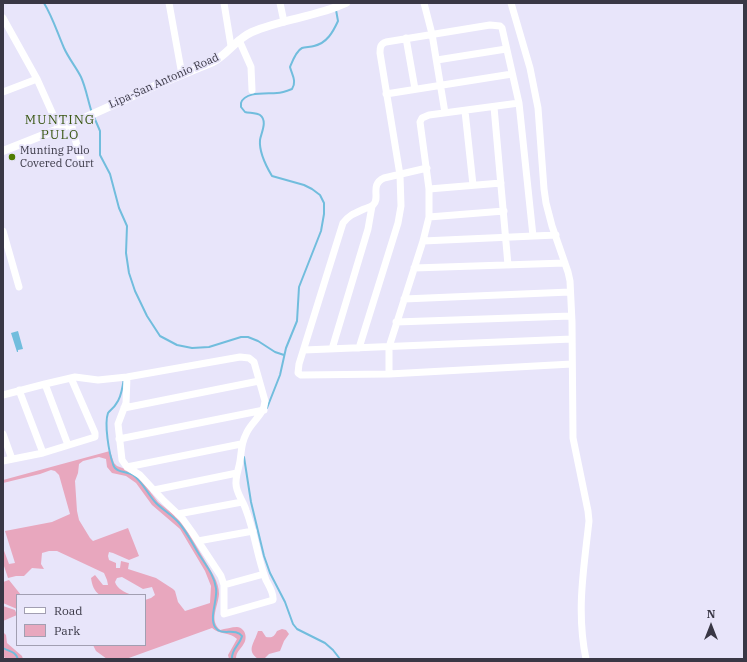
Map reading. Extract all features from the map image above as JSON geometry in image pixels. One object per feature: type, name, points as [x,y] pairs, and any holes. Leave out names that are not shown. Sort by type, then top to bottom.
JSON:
[{"type":"main road","name":"Lipa-San Antonio Road","points":[[3,151],[71,124],[218,59],[239,40],[257,30],[329,10],[344,4]]},
{"type":"street","points":[[169,3],[182,75]]},
{"type":"street","points":[[224,3],[231,46]]},
{"type":"street","points":[[280,3],[284,22]]},
{"type":"street","points":[[424,3],[437,60],[445,113]]},
{"type":"street","points":[[511,3],[530,68],[538,108],[546,203],[568,272],[572,339],[573,438],[589,521],[581,598],[581,622],[586,659]]},
{"type":"street","points":[[3,18],[38,79],[59,128]]},
{"type":"street","points":[[358,348],[400,214],[401,206],[400,175],[380,53],[382,43],[495,25],[502,28],[518,102],[533,236]]},
{"type":"street","points":[[406,38],[415,89]]},
{"type":"street","points":[[239,40],[251,67],[252,90]]},
{"type":"street","points":[[437,60],[506,49]]},
{"type":"street","points":[[386,94],[512,74]]},
{"type":"street","points":[[3,92],[38,79]]},
{"type":"street","points":[[389,374],[389,347],[422,242],[428,217],[429,189],[420,122],[422,118],[428,116],[494,107],[518,102]]},
{"type":"street","points":[[494,107],[508,264]]},
{"type":"street","points":[[465,110],[473,186]]},
{"type":"street","points":[[71,124],[81,160]]},
{"type":"street","points":[[332,349],[368,229],[372,206],[375,202],[378,181],[427,168]]},
{"type":"street","points":[[429,189],[501,183]]},
{"type":"street","points":[[372,206],[348,216],[343,223],[298,373],[301,375],[389,374],[572,364]]},
{"type":"street","points":[[428,217],[504,212]]},
{"type":"street","points":[[3,231],[19,287]]},
{"type":"street","points":[[422,242],[556,235]]},
{"type":"street","points":[[414,268],[565,263]]},
{"type":"street","points":[[404,299],[570,292]]},
{"type":"street","points":[[396,322],[571,316]]},
{"type":"street","points":[[304,350],[572,339]]},
{"type":"street","points":[[3,395],[75,377],[98,380],[127,377],[185,368],[206,362],[245,357],[254,362],[265,401],[264,410],[248,431],[241,444],[236,488],[247,512],[264,574],[273,595],[273,600],[226,614],[223,612],[224,585],[221,576],[198,540],[186,522],[140,476],[127,467],[120,456],[118,424],[126,403],[127,377]]},
{"type":"street","points":[[3,461],[43,453],[96,436],[71,378]]},
{"type":"street","points":[[124,408],[259,381]]},
{"type":"street","points":[[45,384],[68,445]]},
{"type":"street","points":[[19,390],[43,453]]},
{"type":"street","points":[[119,439],[264,410]]},
{"type":"street","points":[[3,434],[12,459]]},
{"type":"street","points":[[127,467],[241,444]]},
{"type":"street","points":[[154,490],[237,473]]},
{"type":"street","points":[[178,514],[242,502]]},
{"type":"street","points":[[198,540],[253,531]]},
{"type":"street","points":[[224,585],[264,574]]},
{"type":"green space","points":[[110,451],[114,463],[142,481],[158,502],[173,514],[185,527],[218,585],[219,594],[215,613],[215,622],[217,626],[220,630],[237,627],[242,629],[245,634],[245,643],[237,653],[236,659],[229,659],[228,655],[237,639],[231,635],[218,632],[212,628],[126,659],[107,659],[96,651],[94,646],[146,646],[146,600],[155,595],[152,587],[143,589],[122,577],[117,578],[115,582],[118,587],[129,594],[99,594],[94,588],[91,578],[95,575],[103,585],[108,585],[104,573],[57,551],[42,553],[41,564],[44,569],[32,568],[24,576],[8,578],[3,563],[3,548],[9,564],[15,563],[5,531],[52,522],[70,514],[59,475],[55,471],[51,470],[3,483],[3,480]],"holes":[[[99,457],[106,459],[107,467],[112,473],[126,476],[136,483],[152,505],[180,529],[205,571],[211,586],[210,603],[185,611],[178,602],[175,591],[156,578],[128,569],[129,563],[121,561],[120,568],[116,568],[116,563],[109,560],[109,552],[129,560],[139,556],[128,528],[93,541],[90,538],[79,520],[77,511],[75,481],[79,464],[83,461]]]},
{"type":"green space","points":[[9,580],[20,594],[16,594],[16,609],[3,603],[3,582]]},
{"type":"green space","points":[[3,606],[15,610],[16,615],[3,621]]},
{"type":"green space","points":[[282,629],[286,630],[289,634],[280,651],[269,654],[264,659],[258,659],[254,656],[252,653],[252,646],[258,631],[262,631],[266,637],[273,637],[277,631]]},
{"type":"green space","points":[[3,632],[6,635],[7,643],[22,656],[23,659],[6,659],[3,656]]},
{"type":"water","points":[[18,331],[23,349],[18,350],[17,352],[11,333]]},
{"type":"waterway","points":[[44,3],[66,52],[81,77],[92,113]]},
{"type":"waterway","points":[[267,408],[280,375],[286,348],[297,321],[299,287],[321,231],[324,203],[320,195],[312,189],[304,185],[272,176],[265,163],[260,145],[264,120],[259,114],[245,112],[241,107],[241,103],[243,99],[251,95],[262,93],[281,93],[292,89],[294,78],[290,67],[294,57],[302,48],[319,45],[326,40],[338,21],[336,10]]},
{"type":"waterway","points":[[94,117],[100,131],[100,155],[110,174],[119,208],[127,226],[126,253],[129,273],[135,291],[147,316],[160,336],[177,345],[192,348],[209,347],[241,337],[248,337],[258,341],[275,352],[284,355]]},
{"type":"waterway","points":[[124,379],[120,398],[108,413],[107,418],[110,453],[114,467],[137,478],[156,503],[179,523],[200,555],[215,583],[216,597],[213,613],[213,623],[215,627],[218,630],[224,632],[236,632],[242,636],[233,652],[232,659]]},
{"type":"waterway","points":[[244,457],[251,502],[264,556],[270,573],[285,602],[293,624],[297,629],[325,643],[340,659]]},
{"type":"waterway","points":[[3,648],[14,653],[18,659]]},
{"type":"place","name":"Munting Pulo Covered Court","points":[[12,157]]},
{"type":"district","name":"MUNTING PULO","points":[[60,128]]}]
